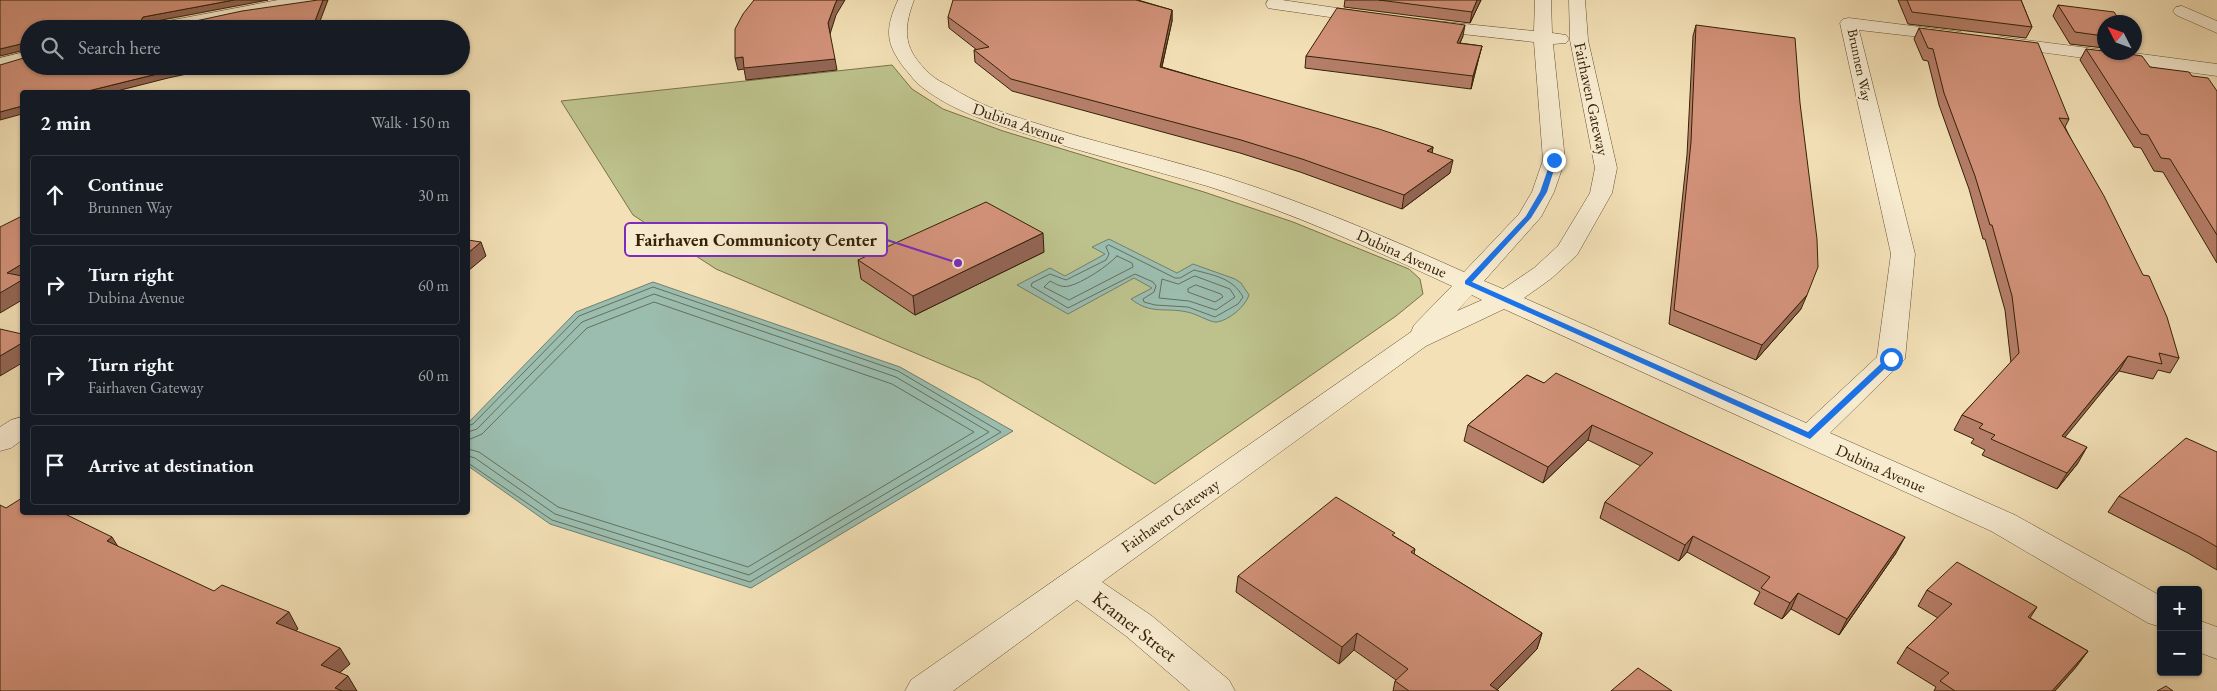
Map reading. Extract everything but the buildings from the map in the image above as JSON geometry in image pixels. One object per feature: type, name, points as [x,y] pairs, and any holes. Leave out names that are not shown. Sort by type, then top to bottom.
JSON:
[{"type":"street","points":[[196,20],[244,10],[314,0]]},
{"type":"street","name":"Dubina Avenue","points":[[906,0],[898,17],[897,29],[898,42],[903,54],[924,79],[963,104],[992,116],[1055,136],[1217,182],[1347,229],[2003,523],[2157,611]]},
{"type":"street","name":"Fairhaven Gateway","points":[[1416,340],[1529,217],[1543,192],[1554,160],[1543,37],[1543,0]]},
{"type":"street","name":"Fairhaven Gateway","points":[[924,691],[1416,340],[1505,299],[1543,273],[1568,250],[1601,193],[1606,168],[1579,40],[1578,0]]},
{"type":"street","points":[[1274,4],[1392,21]]},
{"type":"street","points":[[2182,11],[2217,28]]},
{"type":"street","points":[[1412,23],[1579,40]]},
{"type":"street","name":"Brunnen Way","points":[[1810,436],[1891,359],[1902,254],[1849,23],[2217,70]]},
{"type":"street","points":[[0,64],[20,59]]},
{"type":"street","points":[[0,441],[20,428]]},
{"type":"street","name":"Kramer Street","points":[[1077,582],[1139,626],[1216,691]]},
{"type":"street","points":[[2202,636],[2217,644]]},
{"type":"green space","points":[[892,65],[912,89],[943,109],[1003,131],[1204,192],[1293,222],[1409,269],[1420,279],[1423,294],[1396,316],[1155,484],[979,380],[716,269],[633,215],[561,101]]},
{"type":"water","points":[[1109,239],[1177,273],[1193,264],[1235,279],[1241,283],[1249,295],[1247,300],[1236,312],[1226,319],[1214,322],[1190,313],[1152,309],[1138,304],[1131,299],[1152,288],[1134,278],[1068,314],[1017,285],[1050,268],[1065,276],[1105,254],[1092,247]]},
{"type":"water","points":[[653,282],[900,367],[1013,431],[751,588],[550,524],[470,467],[470,421],[576,312]]},
{"type":"place","name":"Fairhaven Communicoty Center","points":[[958,263]]},
{"type":"route","points":[[1554,160],[1543,192],[1529,217],[1468,282],[1810,436],[1891,359]]}]
